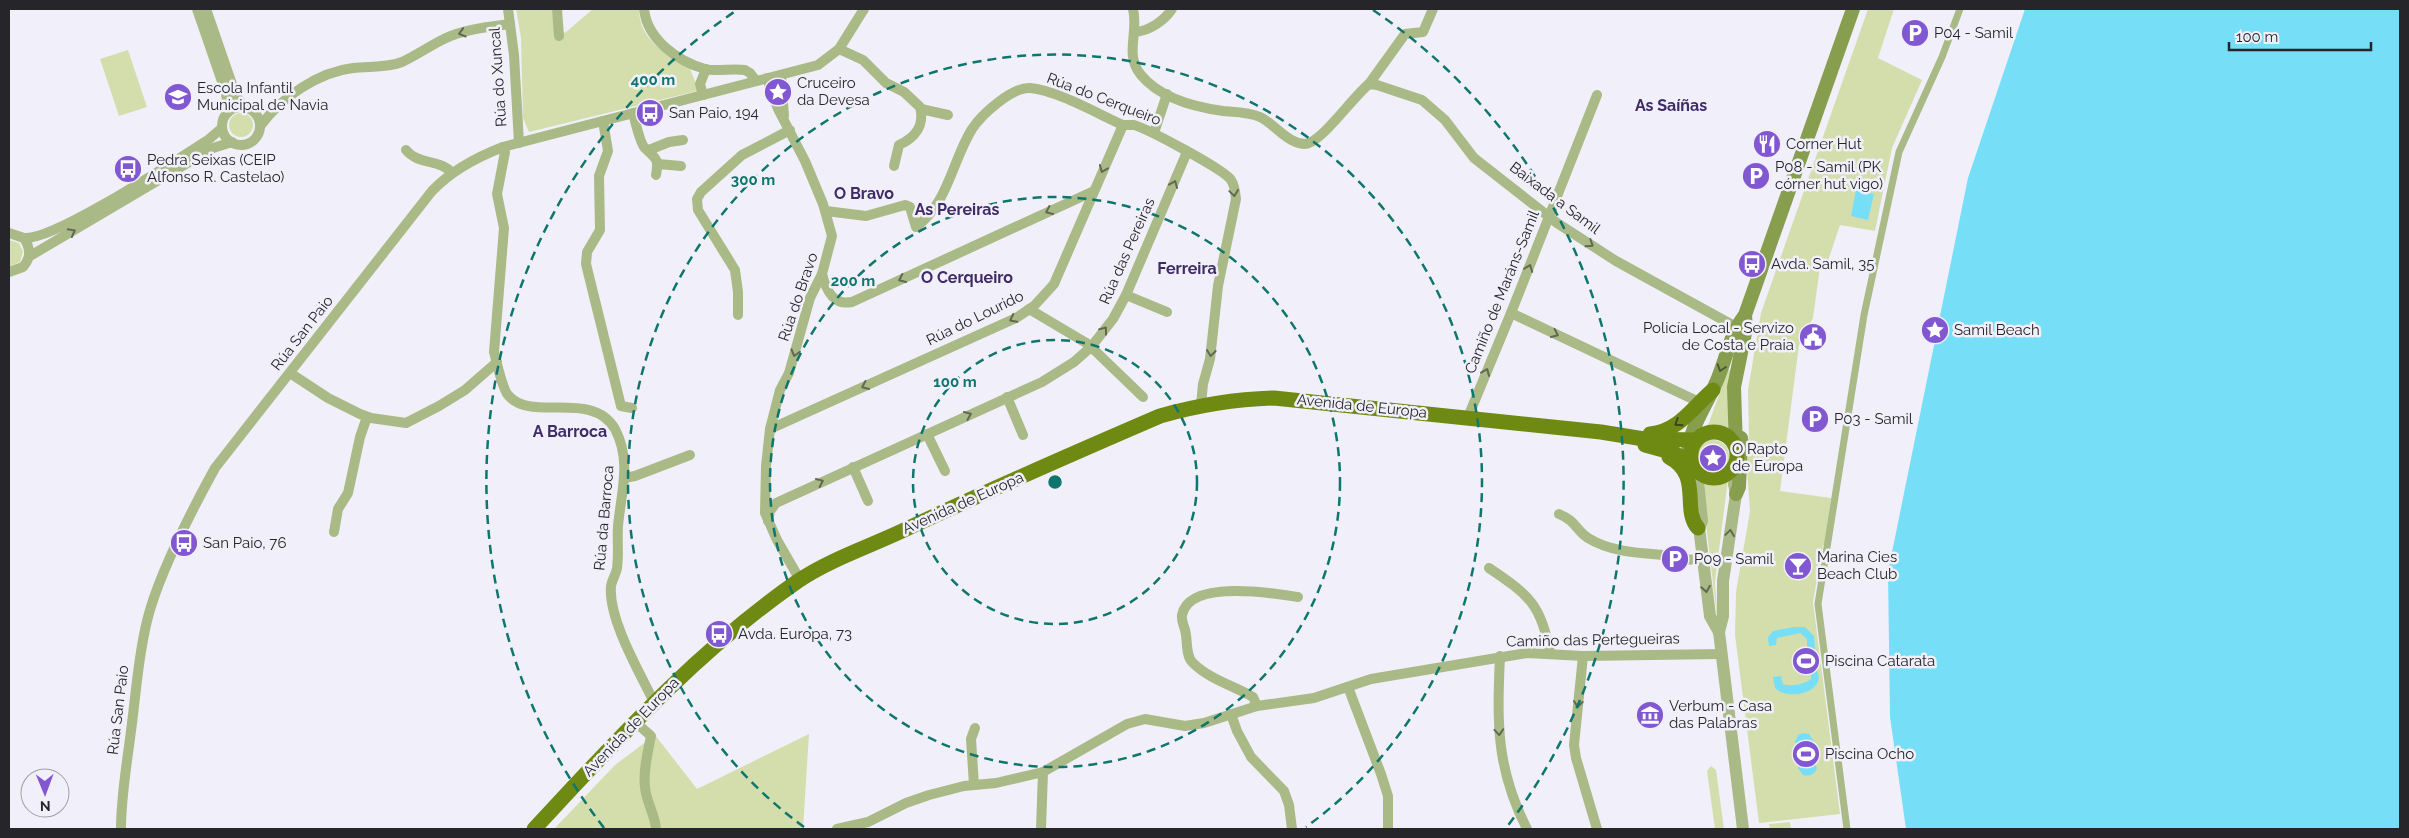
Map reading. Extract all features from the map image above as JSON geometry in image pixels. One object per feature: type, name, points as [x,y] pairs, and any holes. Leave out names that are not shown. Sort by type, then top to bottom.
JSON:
[{"type":"main road","points":[[1745,315],[1746,328],[1740,352],[1737,380],[1734,387],[1737,457],[1734,466],[1727,474],[1717,478],[1706,477],[1692,465],[1691,454],[1706,401],[1713,390],[1736,327],[1745,315],[1853,9]]},
{"type":"main road","points":[[1736,494],[1739,487],[1742,459],[1740,387],[1737,380]]},
{"type":"main road","points":[[1600,437],[1661,433],[1677,425],[1713,390]]},
{"type":"main road","name":"Avenida de Europa","points":[[534,829],[654,702],[702,656],[739,624],[800,580],[919,523],[1160,416],[1201,405],[1243,399],[1274,398],[1468,417],[1600,437],[1659,448],[1692,465]]},
{"type":"main road","name":"Avenida de Europa","points":[[546,829],[692,677],[727,646],[801,591],[826,577],[947,520],[1130,437],[1179,420],[1230,409],[1286,407],[1600,437],[1696,439]]},
{"type":"main road","points":[[1696,439],[1711,433],[1721,434],[1730,439],[1736,448]]},
{"type":"main road","points":[[1600,437],[1654,452],[1677,461],[1683,467],[1688,482],[1694,522],[1698,528]]},
{"type":"street","points":[[197,9],[226,93],[228,112]]},
{"type":"street","points":[[9,273],[23,268],[30,256],[213,148],[232,142],[245,144],[251,142],[259,132],[260,120],[236,96],[206,9]]},
{"type":"street","name":"Rúa do Xuncal","points":[[508,9],[519,143]]},
{"type":"street","points":[[557,9],[559,36]]},
{"type":"street","points":[[644,9],[650,30],[663,45],[683,58],[706,69],[745,70],[750,72],[756,81]]},
{"type":"street","name":"Rúa San Paio","points":[[121,829],[123,795],[143,637],[153,599],[215,468],[414,212],[439,183],[481,156],[503,147],[818,64],[839,49],[864,9]]},
{"type":"street","points":[[1134,9],[1135,32],[1132,47],[1136,67],[1147,82],[1167,94],[1204,108],[1259,116],[1273,124],[1293,140],[1304,144],[1316,138],[1369,84],[1405,34],[1423,32],[1433,9]]},
{"type":"street","points":[[1135,32],[1144,31],[1167,16],[1172,9]]},
{"type":"street","points":[[1846,829],[1818,604],[1864,316],[1899,152],[1942,57],[1960,9]]},
{"type":"street","points":[[260,126],[272,109],[324,76],[352,68],[395,64],[448,38],[479,29],[510,24]]},
{"type":"street","points":[[839,49],[863,60],[886,83],[914,100],[921,109],[918,132],[899,145],[894,166]]},
{"type":"street","points":[[703,95],[700,84],[706,69]]},
{"type":"street","name":"Rúa do Bravo","points":[[780,75],[784,117]]},
{"type":"street","name":"Rúa do Bravo","points":[[767,78],[778,109],[784,117],[826,211],[832,236],[822,274],[810,298],[789,373],[780,390],[770,429],[766,466],[764,507],[768,521],[800,580]]},
{"type":"street","name":"Baixada a Samil","points":[[1369,84],[1422,100],[1445,120],[1474,158],[1550,216],[1616,261],[1736,327]]},
{"type":"street","name":"Rúa do Cerqueiro","points":[[826,211],[866,216],[905,205],[910,207],[916,227],[926,220],[949,182],[972,128],[987,113],[1015,91],[1029,88],[1047,91],[1123,124],[1134,125],[1154,133],[1187,152]]},
{"type":"street","points":[[1154,133],[1167,94]]},
{"type":"street","name":"Camiño de Maráns-Samil","points":[[1468,417],[1597,95]]},
{"type":"street","points":[[232,142],[228,139],[222,128],[222,122],[228,112],[238,107],[272,109]]},
{"type":"street","points":[[921,109],[948,115]]},
{"type":"street","points":[[633,113],[644,147],[649,150],[658,164],[656,175]]},
{"type":"street","points":[[603,121],[608,151],[599,176],[600,230],[586,258],[621,406],[632,408]]},
{"type":"street","name":"Rúa do Lourido","points":[[770,429],[1016,318],[1029,309],[1054,284],[1123,124]]},
{"type":"street","points":[[9,233],[33,239],[69,223],[201,145],[222,128]]},
{"type":"street","points":[[738,315],[737,280],[734,270],[698,210],[697,199],[701,192],[742,155],[790,130]]},
{"type":"street","points":[[649,150],[669,142],[683,140]]},
{"type":"street","name":"Rúa da Barroca","points":[[503,147],[505,152],[497,194],[503,213],[504,228],[494,352],[507,394],[516,402],[529,406],[587,409],[601,414],[614,428],[623,452],[624,478],[618,526],[617,569],[611,585],[613,607],[638,674],[654,702]]},
{"type":"street","points":[[406,150],[415,158],[446,167],[452,173]]},
{"type":"street","points":[[1187,152],[1220,170],[1231,179],[1236,199],[1218,286],[1210,359],[1203,384],[1201,405]]},
{"type":"street","name":"Rúa das Pereiras","points":[[776,503],[1058,373],[1091,347],[1113,319],[1126,295],[1187,152]]},
{"type":"street","points":[[658,164],[681,166]]},
{"type":"street","points":[[822,274],[831,296],[841,303],[852,302],[1094,191]]},
{"type":"street","points":[[24,238],[30,250],[30,256]]},
{"type":"street","points":[[1126,295],[1167,312]]},
{"type":"street","points":[[810,298],[831,296]]},
{"type":"street","points":[[1029,309],[1091,347],[1143,397]]},
{"type":"street","points":[[1511,313],[1699,402]]},
{"type":"street","points":[[290,373],[328,398],[367,416],[398,423],[410,421],[440,406],[465,390],[497,362]]},
{"type":"street","points":[[1007,398],[1023,435]]},
{"type":"street","points":[[334,532],[338,509],[348,493],[358,446],[367,416]]},
{"type":"street","points":[[927,434],[945,471]]},
{"type":"street","points":[[624,478],[635,476],[690,454]]},
{"type":"street","points":[[1692,465],[1702,559],[1710,616],[1718,632],[1743,829]]},
{"type":"street","points":[[1718,632],[1723,616],[1723,581],[1736,494],[1733,486],[1734,466]]},
{"type":"street","points":[[853,467],[868,501]]},
{"type":"street","points":[[765,492],[770,501],[776,503],[770,511],[768,521]]},
{"type":"street","points":[[1559,514],[1571,519],[1589,538],[1618,550],[1675,556],[1683,560],[1702,559]]},
{"type":"street","points":[[1489,568],[1528,597],[1544,625],[1550,654]]},
{"type":"street","points":[[1257,706],[1253,697],[1200,670],[1190,661],[1182,616],[1189,602],[1196,597],[1233,590],[1259,590],[1298,597]]},
{"type":"street","name":"Camiño das Pertegueiras","points":[[837,829],[868,822],[906,803],[921,798],[974,785],[996,783],[1043,772],[1127,724],[1145,719],[1185,726],[1257,706],[1314,698],[1371,679],[1441,669],[1528,652],[1583,656],[1721,654]]},
{"type":"street","points":[[1500,656],[1498,724],[1500,752],[1510,791],[1527,829]]},
{"type":"street","points":[[1583,656],[1574,745],[1576,758],[1597,829]]},
{"type":"street","points":[[1348,686],[1382,774],[1388,804],[1388,829]]},
{"type":"street","points":[[1231,714],[1251,757],[1284,791],[1289,805],[1292,829]]},
{"type":"street","name":"Avenida de Europa","points":[[642,728],[651,736],[644,786],[655,817],[656,829]]},
{"type":"street","points":[[974,785],[971,739],[975,728]]},
{"type":"street","points":[[1041,829],[1043,772]]},
{"type":"green space","points":[[516,9],[552,9],[556,35],[566,32],[593,9],[639,9],[640,20],[648,37],[671,57],[689,66],[698,89],[697,91],[529,132],[523,118],[521,38]]},
{"type":"green space","points":[[1868,9],[1894,9],[1878,58],[1922,80],[1892,148],[1875,231],[1840,225],[1827,264],[1820,267],[1813,318],[1799,345],[1780,491],[1831,498],[1825,545],[1823,545],[1813,602],[1840,814],[1759,823],[1735,635],[1736,592],[1750,511],[1745,440],[1749,438],[1748,390],[1761,313]]},
{"type":"green space","points":[[128,50],[147,107],[119,116],[100,59]]},
{"type":"green space","points":[[241,113],[246,114],[252,120],[252,130],[246,136],[241,137],[236,136],[230,130],[229,125],[230,120],[236,114]]},
{"type":"green space","points":[[9,240],[19,243],[23,252],[20,262],[10,266]]},
{"type":"green space","points":[[1728,370],[1730,370],[1728,432],[1718,428],[1707,428]]},
{"type":"green space","points":[[1713,440],[1719,441],[1724,445],[1728,450],[1728,462],[1724,467],[1719,471],[1713,472],[1707,471],[1702,467],[1698,462],[1697,456],[1698,450],[1702,445],[1707,441]]},
{"type":"green space","points":[[1728,479],[1715,582],[1718,626],[1701,481],[1713,484]]},
{"type":"green space","points":[[809,734],[803,829],[554,829],[615,765],[655,735],[697,789]]},
{"type":"green space","points":[[1711,766],[1716,770],[1724,829],[1715,829],[1707,771]]},
{"type":"green space","points":[[1790,822],[1791,829],[1770,829],[1769,824]]},
{"type":"water","points":[[2025,9],[2400,9],[2400,829],[1906,829],[1890,717],[1888,572],[1968,178]]},
{"type":"water","points":[[1856,190],[1874,194],[1868,220],[1851,216]]},
{"type":"water","points":[[1713,446],[1721,451],[1722,455],[1717,463],[1713,464],[1705,459],[1704,455],[1709,447]]},
{"type":"water","name":"Piscina Catarata","points":[[1805,627],[1814,636],[1815,649],[1809,656],[1809,660],[1817,670],[1819,678],[1816,685],[1801,694],[1782,693],[1775,688],[1773,677],[1781,676],[1783,684],[1790,685],[1802,684],[1811,679],[1811,671],[1801,658],[1807,648],[1807,639],[1800,633],[1777,638],[1776,645],[1769,646],[1768,637],[1773,631]]},
{"type":"water","name":"Piscina Ocho","points":[[1803,733],[1809,734],[1814,742],[1810,753],[1817,768],[1814,773],[1808,776],[1803,775],[1798,768],[1802,757],[1795,742],[1798,735]]},
{"type":"place","name":"P04 - Samil","points":[[1915,33]]},
{"type":"place","name":"Cruceiro da Devesa","points":[[778,92]]},
{"type":"place","name":"Escola Infantil Municipal de Navia","points":[[178,97]]},
{"type":"place","name":"San Paio, 194","points":[[650,113]]},
{"type":"place","name":"Corner Hut","points":[[1767,144]]},
{"type":"place","name":"Pedra Seixas (CEIP Alfonso R. Castelao)","points":[[128,169]]},
{"type":"place","name":"P08 - Samil (PK córner hut vigo)","points":[[1756,176]]},
{"type":"place","name":"Avda. Samil, 35","points":[[1752,264]]},
{"type":"place","name":"Samil Beach","points":[[1935,330]]},
{"type":"place","name":"Policía Local - Servizo de Costa e Praia","points":[[1813,337]]},
{"type":"place","name":"P03 - Samil","points":[[1815,419]]},
{"type":"place","name":"O Rapto de Europa","points":[[1713,458]]},
{"type":"place","name":"San Paio, 76","points":[[184,543]]},
{"type":"place","name":"P09 - Samil","points":[[1675,559]]},
{"type":"place","name":"Marina Cies Beach Club","points":[[1798,566]]},
{"type":"place","name":"Avda. Europa, 73","points":[[719,634]]},
{"type":"place","name":"Piscina Catarata","points":[[1806,661]]},
{"type":"place","name":"Verbum - Casa das Palabras","points":[[1650,715]]},
{"type":"place","name":"Piscina Ocho","points":[[1806,754]]},
{"type":"district","name":"As Saíñas","points":[[1671,105]]},
{"type":"district","name":"O Bravo","points":[[864,193]]},
{"type":"district","name":"As Pereiras","points":[[957,209]]},
{"type":"district","name":"Ferreira","points":[[1187,268]]},
{"type":"district","name":"O Cerqueiro","points":[[967,277]]},
{"type":"district","name":"A Barroca","points":[[570,431]]}]
